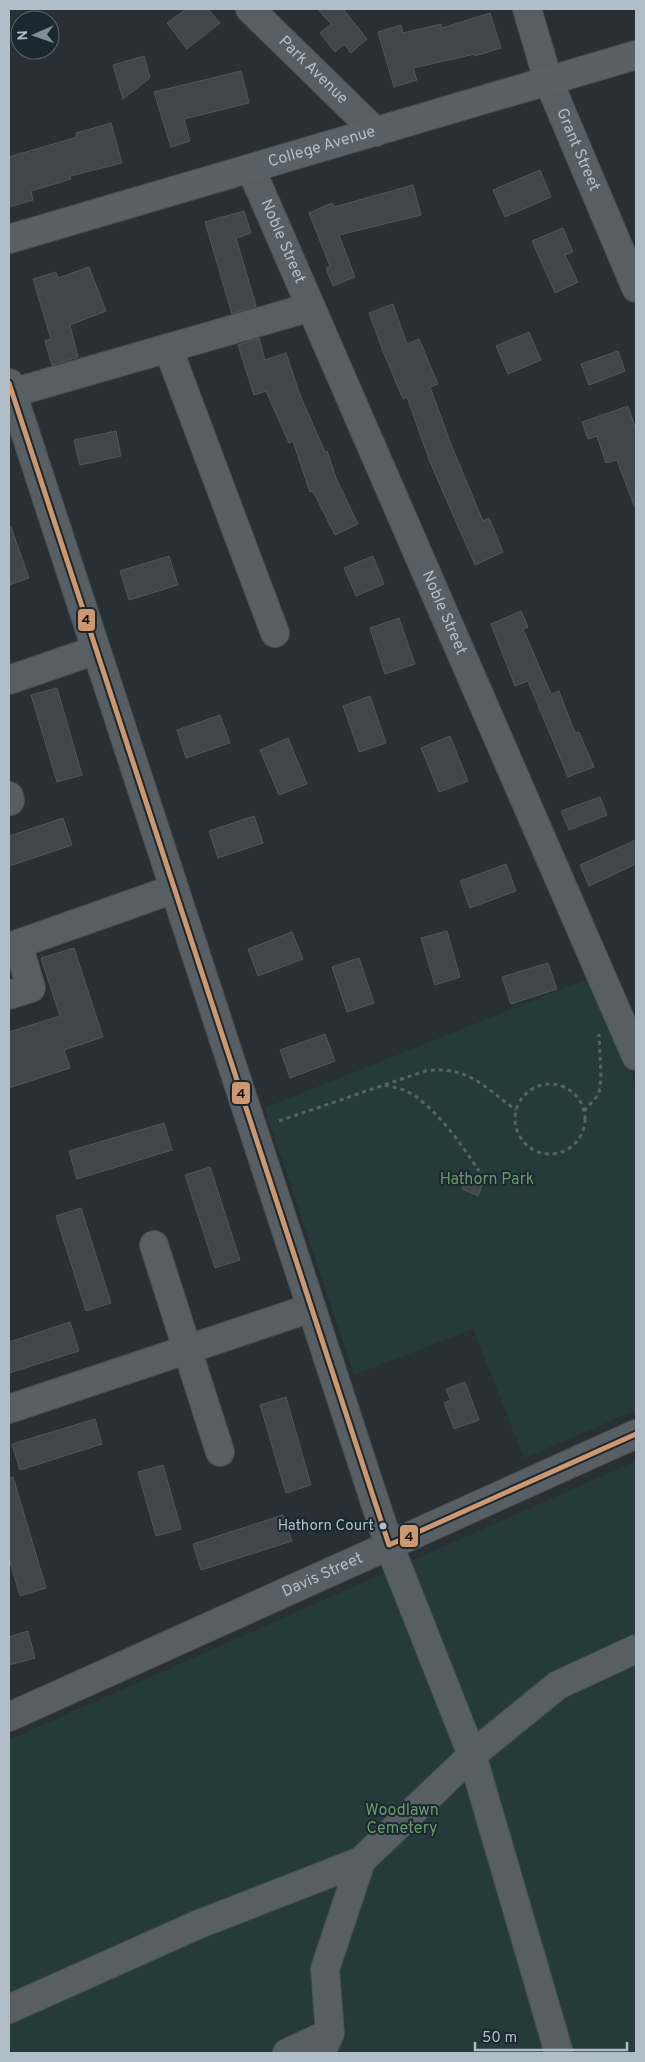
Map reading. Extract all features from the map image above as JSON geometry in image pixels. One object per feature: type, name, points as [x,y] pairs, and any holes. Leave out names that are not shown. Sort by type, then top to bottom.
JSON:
[{"type":"main road","name":"College Avenue","points":[[9,240],[636,55]]},
{"type":"street","name":"Park Avenue","points":[[250,9],[376,132]]},
{"type":"street","name":"Grant Street","points":[[527,9],[548,80],[636,288]]},
{"type":"street","name":"Noble Street","points":[[251,169],[636,1056]]},
{"type":"street","points":[[311,307],[168,348],[10,388],[389,1545],[472,1755],[559,2053]]},
{"type":"street","points":[[168,348],[275,633]]},
{"type":"street","points":[[9,680],[96,650]]},
{"type":"street","points":[[9,995],[31,988],[18,944],[174,889]]},
{"type":"street","points":[[154,1245],[220,1452]]},
{"type":"street","points":[[9,1409],[311,1308]]},
{"type":"street","name":"Davis Street","points":[[9,1717],[636,1434]]},
{"type":"street","points":[[9,2009],[197,1925],[361,1861],[472,1755],[558,1685],[636,1649]]},
{"type":"street","points":[[287,2053],[325,2043],[325,1969],[361,1861]]},
{"type":"path","points":[[584,1111],[599,1094],[601,1044],[598,1027]]},
{"type":"path","points":[[279,1121],[425,1071],[443,1068],[484,1085],[516,1110]]},
{"type":"path","points":[[551,1084],[562,1086],[572,1092],[580,1101],[584,1111],[585,1123],[582,1134],[566,1150],[555,1154],[544,1154],[533,1150],[518,1133],[515,1121],[516,1110],[521,1099],[529,1090],[539,1085],[551,1084]]},
{"type":"path","points":[[385,1085],[405,1090],[439,1118],[463,1147],[479,1171]]},
{"type":"green space","name":"Hathorn Park","points":[[595,976],[636,1086],[636,1410],[524,1458],[473,1329],[354,1375],[265,1108]]},
{"type":"green space","name":"Woodlawn Cemetery","points":[[636,1461],[636,2053],[9,2053],[9,1740]]},
{"type":"building","points":[[186,9],[208,9],[220,23],[187,49],[167,23]]},
{"type":"building","points":[[318,9],[343,9],[367,39],[351,53],[344,44],[335,52],[320,33],[331,24]]},
{"type":"building","points":[[490,13],[501,48],[475,56],[475,54],[413,68],[417,80],[394,87],[378,32],[401,25],[403,33],[441,24],[442,28]]},
{"type":"building","points":[[144,56],[150,78],[123,99],[113,65]]},
{"type":"building","points":[[241,71],[249,103],[184,119],[190,141],[171,147],[154,92]]},
{"type":"building","points":[[111,123],[122,163],[70,176],[71,179],[31,191],[33,200],[9,207],[9,157],[77,137],[76,133]]},
{"type":"building","points":[[540,170],[551,197],[505,217],[493,190]]},
{"type":"building","points":[[413,185],[421,215],[339,235],[355,277],[333,286],[326,268],[330,266],[309,213],[332,203],[334,207]]},
{"type":"building","points":[[244,211],[251,233],[236,238],[256,306],[232,314],[205,222]]},
{"type":"building","points":[[563,228],[573,252],[565,255],[578,282],[555,293],[532,241]]},
{"type":"building","points":[[89,267],[106,311],[70,325],[78,357],[52,365],[45,341],[51,339],[33,279],[56,272],[58,278]]},
{"type":"building","points":[[393,304],[407,344],[419,339],[438,384],[430,387],[452,447],[483,521],[489,518],[503,552],[475,565],[430,462],[407,397],[403,399],[369,313]]},
{"type":"building","points":[[529,332],[541,360],[508,374],[496,346]]},
{"type":"building","points":[[259,338],[265,360],[286,353],[300,395],[325,452],[327,451],[336,478],[358,524],[335,535],[313,491],[310,492],[293,441],[289,443],[266,391],[254,395],[238,345]]},
{"type":"building","points":[[618,351],[625,371],[589,385],[581,364]]},
{"type":"building","points":[[628,406],[636,430],[635,508],[617,460],[606,463],[597,436],[588,439],[582,422]]},
{"type":"building","points":[[116,431],[121,456],[80,465],[74,440]]},
{"type":"building","points":[[11,527],[29,578],[9,585],[9,528]]},
{"type":"building","points":[[169,556],[178,585],[129,600],[120,571]]},
{"type":"building","points":[[373,556],[384,584],[356,596],[344,568]]},
{"type":"building","points":[[521,611],[528,627],[523,629],[551,694],[559,691],[575,733],[579,732],[594,767],[568,777],[528,681],[515,686],[491,624]]},
{"type":"building","points":[[399,618],[415,664],[385,674],[370,628]]},
{"type":"building","points":[[57,688],[82,775],[57,782],[31,695]]},
{"type":"building","points":[[370,696],[386,743],[359,752],[343,706]]},
{"type":"building","points":[[220,715],[230,743],[186,758],[177,730]]},
{"type":"building","points":[[450,736],[468,781],[439,792],[421,748]]},
{"type":"building","points":[[288,738],[307,784],[279,795],[260,750]]},
{"type":"building","points":[[600,797],[607,815],[569,830],[561,811]]},
{"type":"building","points":[[254,816],[263,843],[218,858],[209,831]]},
{"type":"building","points":[[63,818],[72,845],[9,866],[9,836]]},
{"type":"building","points":[[636,840],[636,864],[589,886],[580,865]]},
{"type":"building","points":[[506,864],[516,891],[470,908],[460,881]]},
{"type":"building","points":[[447,931],[460,977],[435,985],[421,938]]},
{"type":"building","points":[[292,932],[303,959],[258,976],[248,949]]},
{"type":"building","points":[[74,948],[103,1037],[64,1050],[70,1068],[9,1088],[9,1032],[60,1016],[41,958]]},
{"type":"building","points":[[359,958],[374,1003],[347,1012],[332,967]]},
{"type":"building","points":[[548,963],[557,989],[511,1004],[502,977]]},
{"type":"building","points":[[325,1034],[335,1061],[290,1078],[280,1050]]},
{"type":"building","points":[[164,1123],[172,1150],[77,1179],[69,1151]]},
{"type":"building","points":[[210,1167],[240,1260],[215,1268],[185,1175]]},
{"type":"building","points":[[468,1174],[484,1181],[478,1196],[462,1189]]},
{"type":"building","points":[[81,1208],[111,1303],[86,1311],[56,1216]]},
{"type":"building","points":[[70,1322],[79,1351],[9,1373],[9,1342]]},
{"type":"building","points":[[465,1382],[479,1420],[454,1429],[444,1403],[451,1400],[446,1389]]},
{"type":"building","points":[[286,1397],[311,1485],[286,1493],[260,1405]]},
{"type":"building","points":[[95,1419],[102,1444],[20,1470],[12,1444]]},
{"type":"building","points":[[163,1465],[181,1529],[156,1536],[138,1472]]},
{"type":"building","points":[[13,1477],[46,1588],[20,1596],[9,1558],[9,1478]]},
{"type":"building","points":[[283,1515],[292,1541],[201,1570],[193,1544]]},
{"type":"building","points":[[28,1631],[35,1658],[9,1665],[9,1637]]},
{"type":"transit line","name":"4","points":[[9,383],[389,1545],[636,1434]]},
{"type":"place","name":"Hathorn Court","points":[[383,1526]]}]
